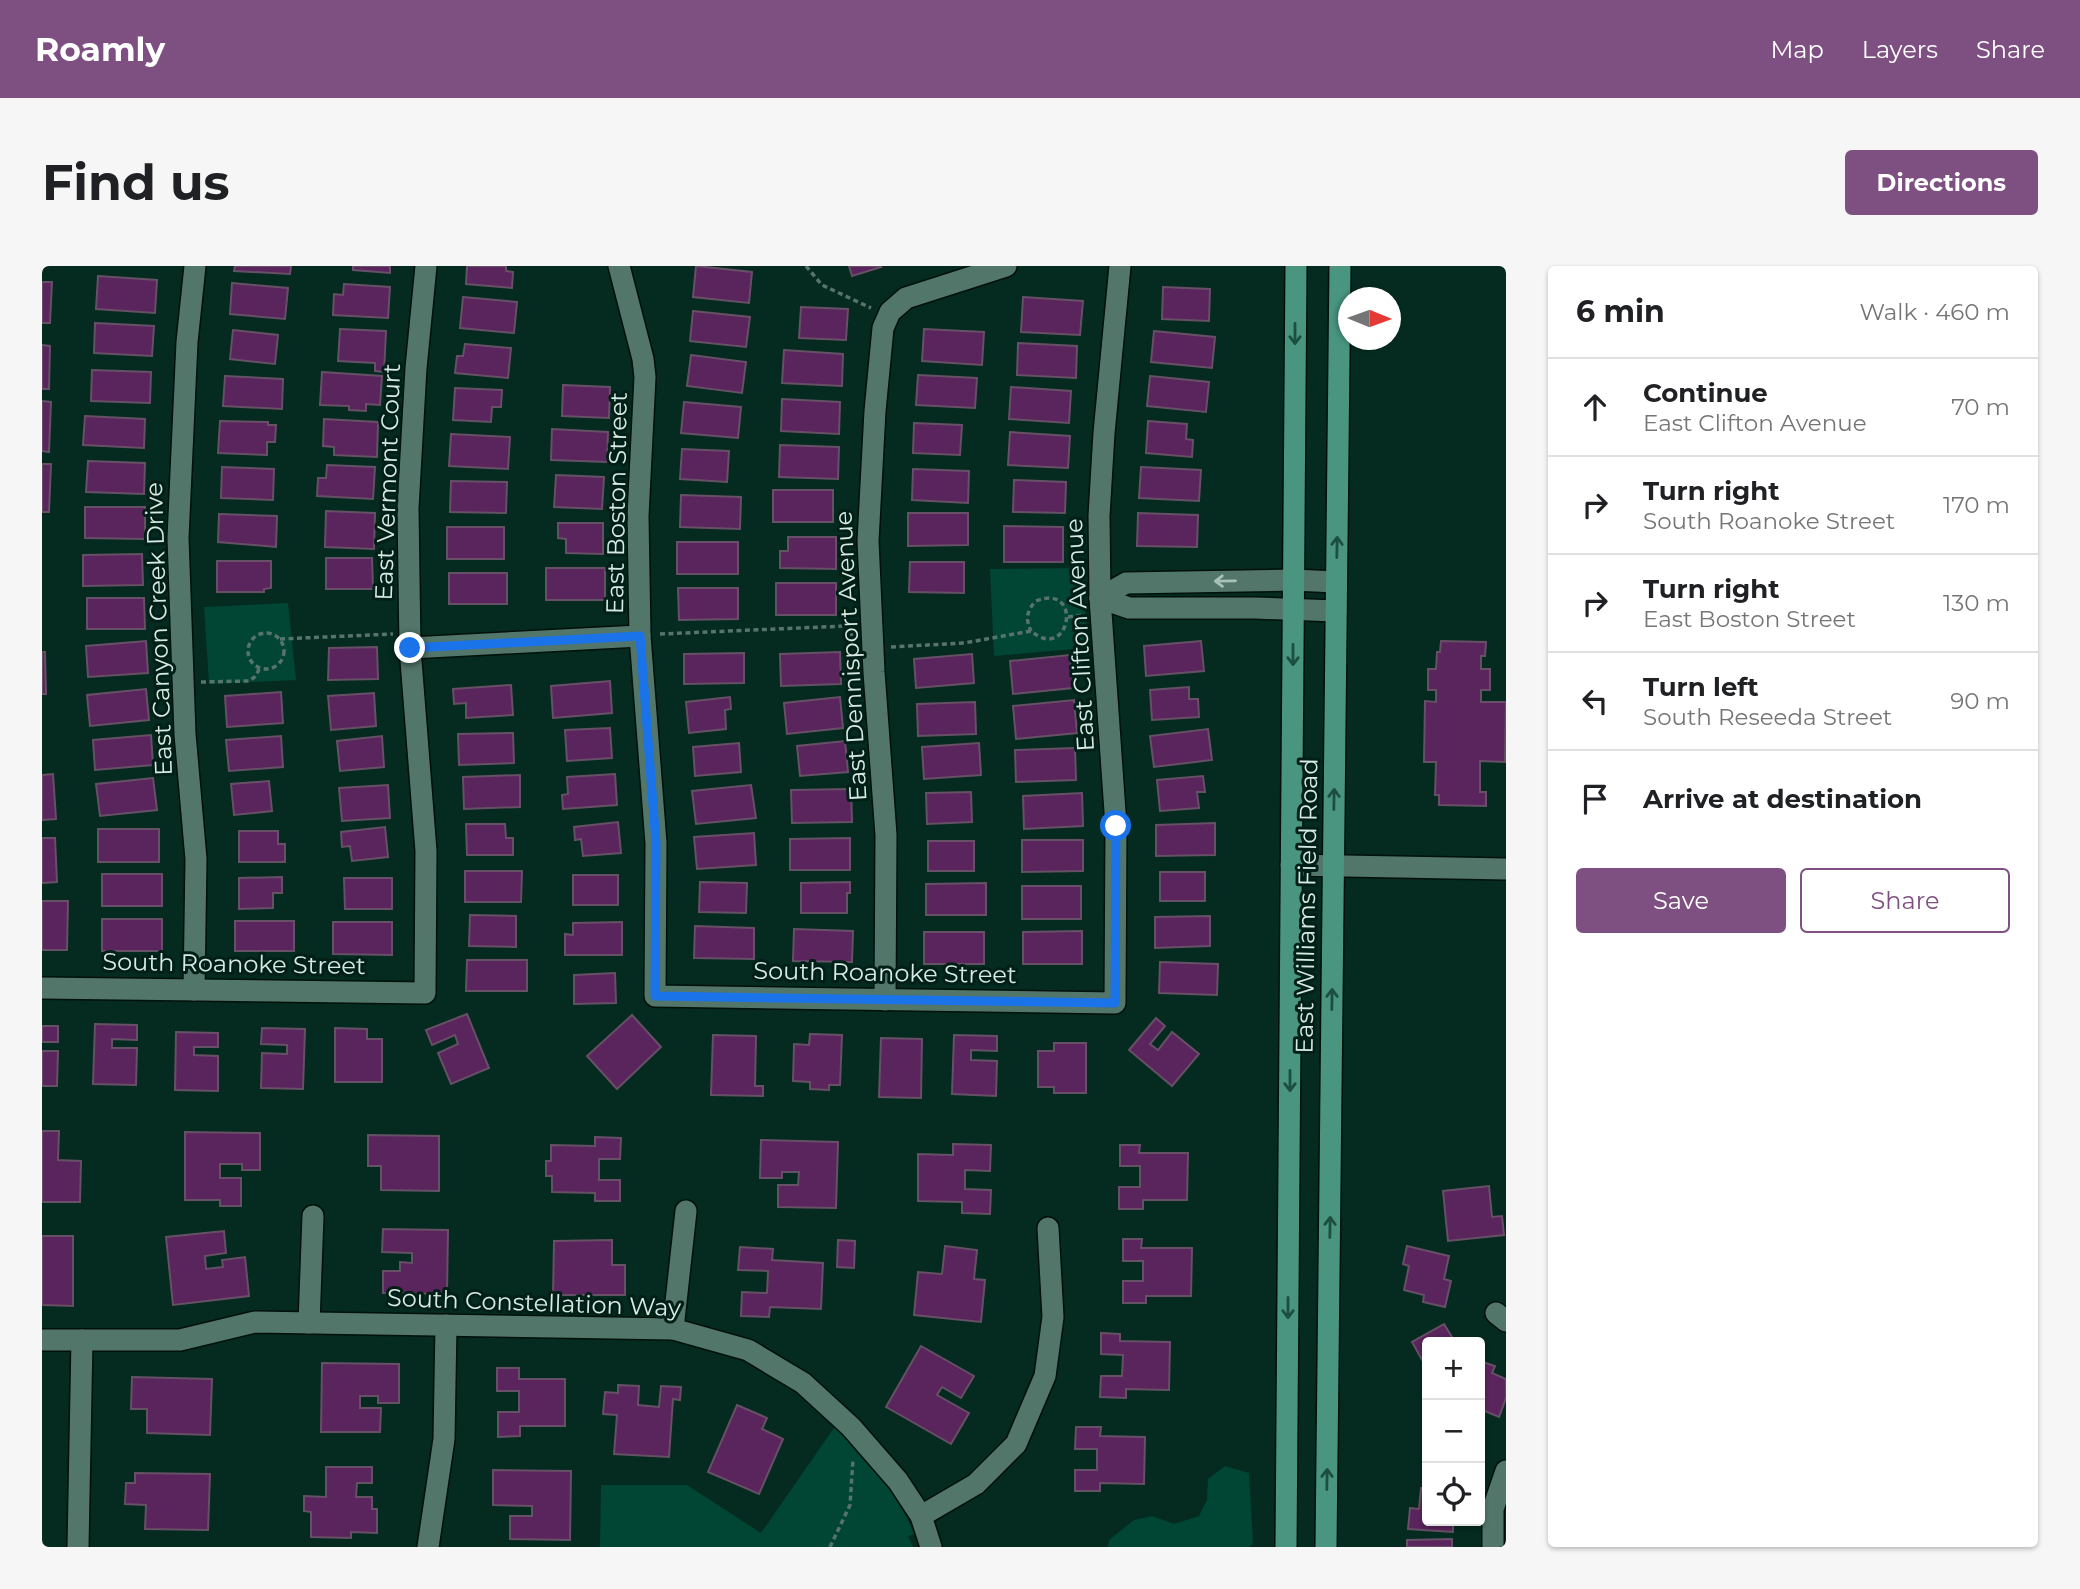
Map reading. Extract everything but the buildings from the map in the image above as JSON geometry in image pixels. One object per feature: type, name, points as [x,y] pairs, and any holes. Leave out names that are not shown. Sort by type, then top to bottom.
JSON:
[{"type":"main road","name":"East Williams Field Road","points":[[1286,1547],[1296,266]]},
{"type":"main road","name":"East Williams Field Road","points":[[1326,1547],[1340,266]]},
{"type":"street","name":"East Canyon Creek Drive","points":[[194,990],[196,859],[185,734],[178,538],[187,342],[195,266]]},
{"type":"street","name":"East Vermont Court","points":[[425,993],[426,851],[404,641],[416,368],[426,266]]},
{"type":"street","name":"East Boston Street","points":[[618,266],[641,351],[645,377],[639,516],[640,636],[656,843],[655,996]]},
{"type":"street","points":[[882,310],[910,297],[1006,266]]},
{"type":"street","name":"East Clifton Avenue","points":[[1115,1003],[1116,826],[1094,606],[1102,461],[1120,266]]},
{"type":"street","name":"East Dennisport Avenue","points":[[882,310],[868,541],[886,835],[885,999]]},
{"type":"street","points":[[1094,606],[1126,583],[1293,580],[1336,582]]},
{"type":"street","points":[[1094,606],[1336,611]]},
{"type":"street","points":[[404,641],[640,636]]},
{"type":"street","points":[[1292,865],[1506,869]]},
{"type":"street","name":"South Roanoke Street","points":[[42,988],[425,993]]},
{"type":"street","name":"South Roanoke Street","points":[[655,996],[1115,1003]]},
{"type":"street","points":[[673,1329],[686,1211]]},
{"type":"street","points":[[309,1323],[313,1216]]},
{"type":"street","points":[[921,1516],[976,1483],[1016,1444],[1045,1376],[1053,1317],[1048,1228]]},
{"type":"street","name":"South Constellation Way","points":[[42,1339],[180,1340],[256,1322],[673,1329],[748,1350],[803,1383],[851,1427],[898,1481],[921,1516],[931,1547]]},
{"type":"street","points":[[428,1547],[444,1439],[446,1325]]},
{"type":"street","points":[[78,1547],[82,1340]]},
{"type":"street","points":[[1493,1547],[1493,1509],[1506,1471]]},
{"type":"path","points":[[806,266],[822,285],[882,310]]},
{"type":"path","points":[[1043,599],[1056,600],[1066,610],[1068,617],[1065,629],[1055,637],[1042,638],[1031,631],[1027,619],[1031,606],[1043,599]]},
{"type":"path","points":[[1068,617],[1094,606]]},
{"type":"path","points":[[640,636],[845,626],[850,629],[853,647]]},
{"type":"path","points":[[888,648],[964,643],[1031,631]]},
{"type":"path","points":[[265,633],[276,635],[280,639],[285,650],[282,662],[272,669],[259,669],[250,660],[250,642],[254,637],[265,633]]},
{"type":"path","points":[[280,639],[404,641]]},
{"type":"path","points":[[199,682],[249,681],[256,676],[259,669]]},
{"type":"path","points":[[830,1547],[850,1505],[853,1453]]},
{"type":"green space","points":[[1083,568],[1087,648],[994,656],[990,569]]},
{"type":"green space","points":[[288,603],[296,680],[209,684],[204,607]]},
{"type":"green space","points":[[836,1425],[880,1476],[899,1504],[914,1534],[908,1536],[913,1547],[600,1547],[601,1485],[687,1485],[761,1533]]},
{"type":"green space","points":[[1225,1466],[1249,1473],[1253,1543],[1249,1547],[1108,1547],[1109,1540],[1134,1520],[1152,1516],[1174,1524],[1199,1516],[1207,1500],[1208,1479]]},
{"type":"route","points":[[410,648],[640,636],[656,843],[655,996],[1115,1003],[1116,826]]}]
